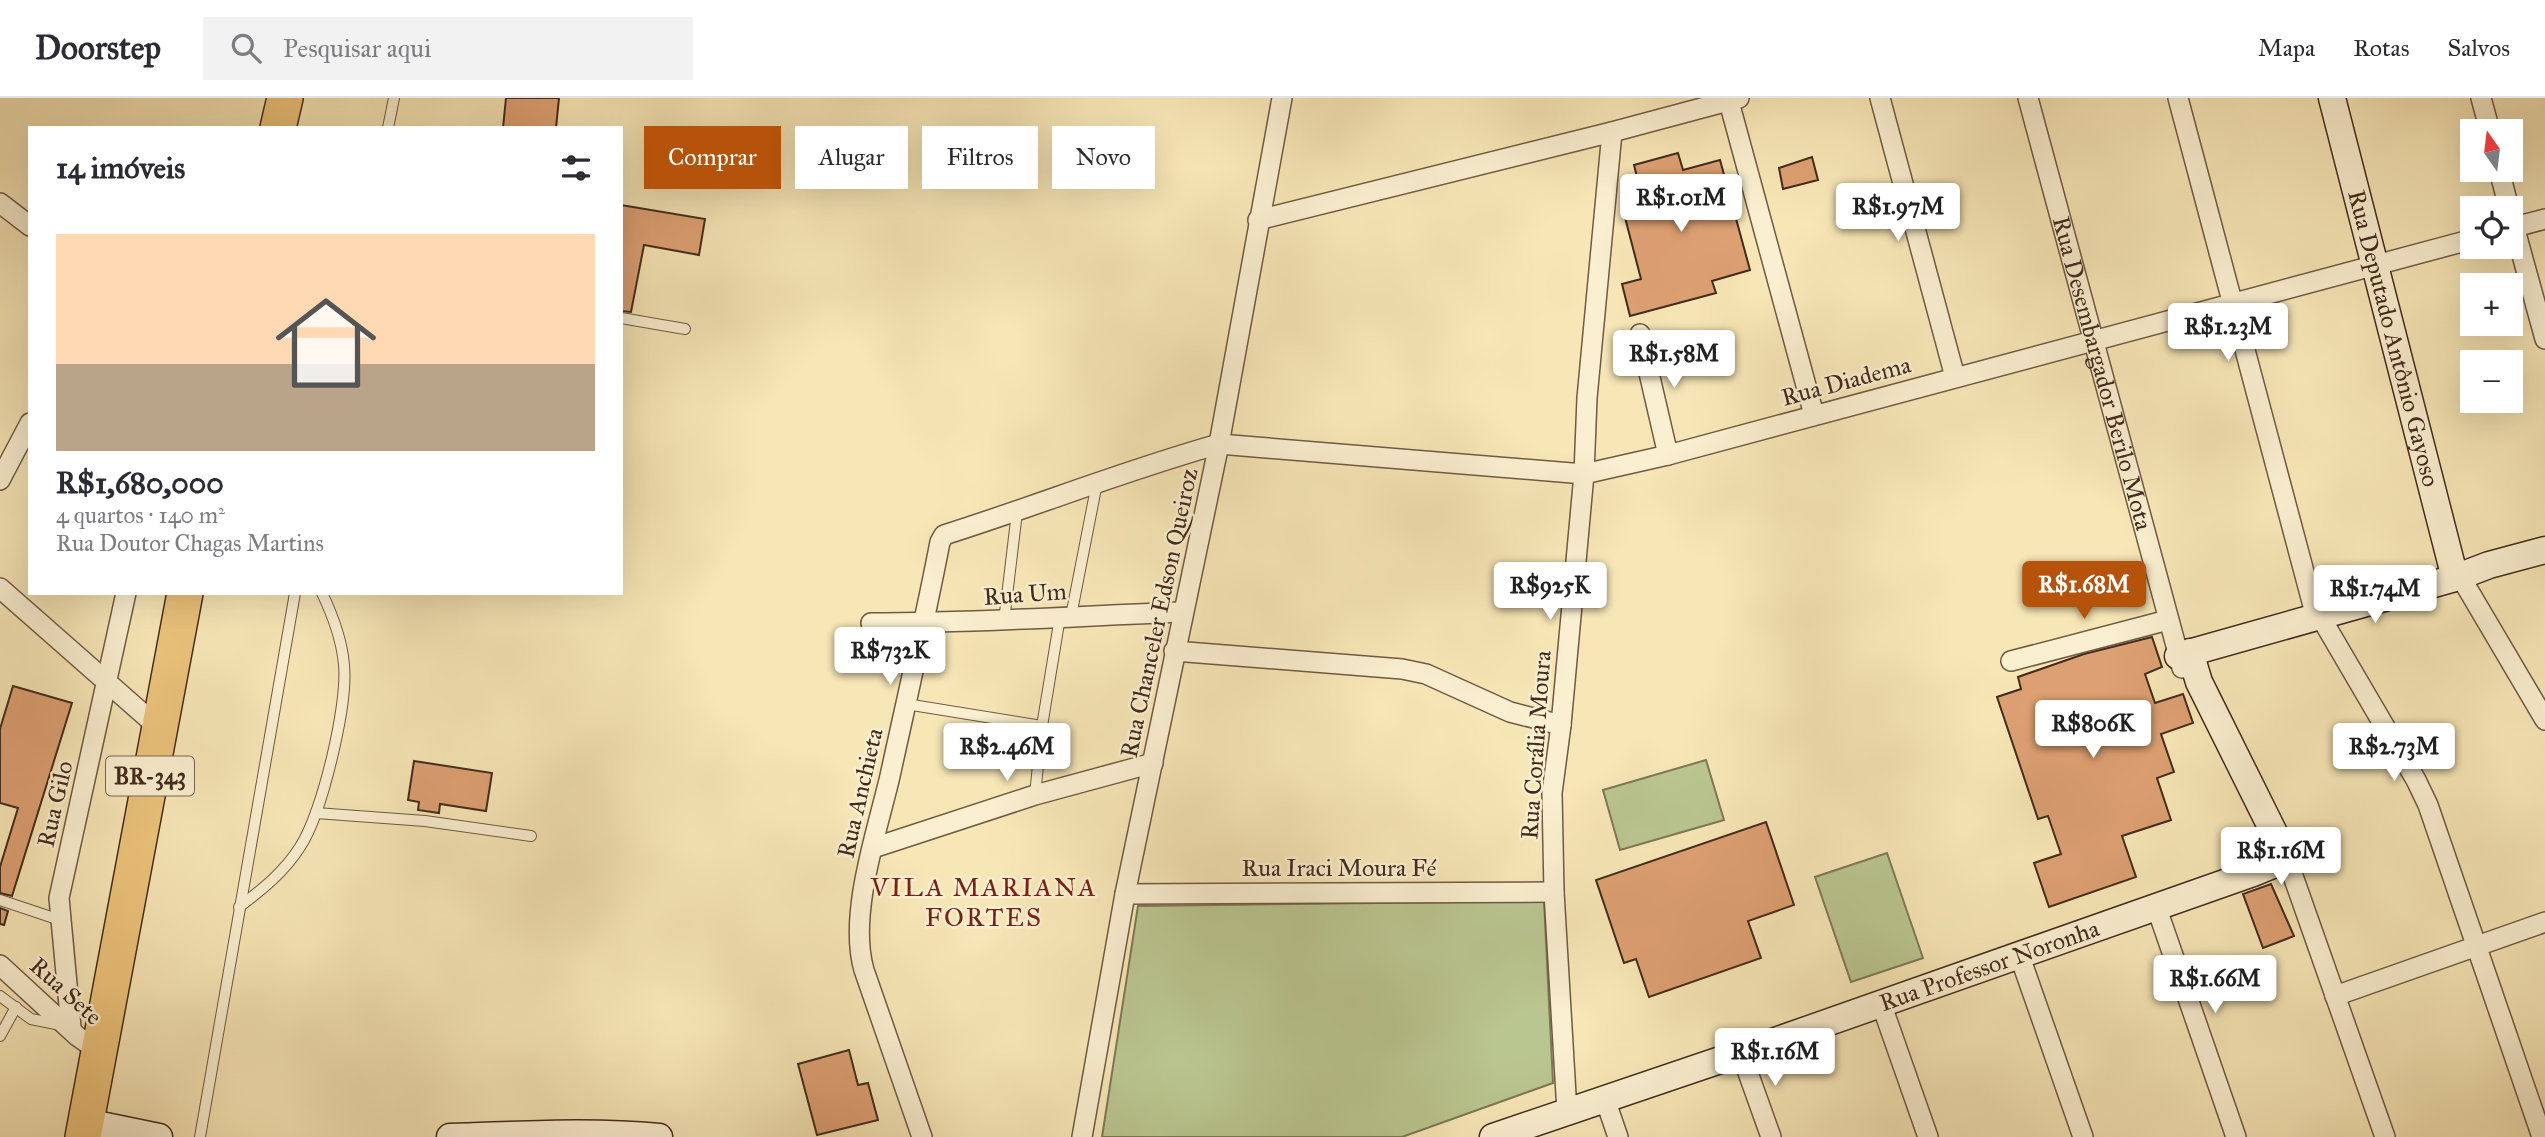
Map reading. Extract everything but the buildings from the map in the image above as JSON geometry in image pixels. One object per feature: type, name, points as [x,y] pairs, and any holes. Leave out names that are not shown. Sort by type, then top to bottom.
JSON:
[{"type":"highway","points":[[278,126],[285,98]]},
{"type":"highway","name":"BR-343","points":[[84,1129],[185,595]]},
{"type":"street","name":"Rua Chanceler Edson Queiroz","points":[[1082,1137],[1125,894],[1219,444],[1282,98]]},
{"type":"street","points":[[1880,98],[1955,377]]},
{"type":"street","name":"Rua Desembargador Berilo Mota","points":[[2028,98],[2168,620],[2287,859]]},
{"type":"street","points":[[2178,98],[2318,617],[2416,780],[2428,805],[2542,1137]]},
{"type":"street","name":"Rua Deputado Antônio Gayoso","points":[[2332,98],[2458,577],[2545,720]]},
{"type":"street","points":[[2481,98],[2487,119]]},
{"type":"street","points":[[1258,220],[1612,132],[1732,99],[1814,415]]},
{"type":"street","name":"Rua Corália Moura","points":[[1567,1112],[1554,892],[1552,793],[1561,725],[1584,474],[1587,398],[1612,132]]},
{"type":"street","points":[[0,203],[28,224]]},
{"type":"street","points":[[2523,220],[2545,219]]},
{"type":"street","name":"Rua Diadema","points":[[1219,444],[1584,474],[1668,455],[2460,242]]},
{"type":"street","points":[[2523,259],[2545,340]]},
{"type":"street","points":[[1640,334],[1668,455]]},
{"type":"street","points":[[0,480],[28,427]]},
{"type":"street","name":"Rua Anchieta","points":[[922,1137],[861,960],[859,923],[867,870],[925,623],[940,542],[944,535],[1165,459],[1219,444]]},
{"type":"street","points":[[2184,654],[2545,550]]},
{"type":"street","points":[[0,588],[158,727]]},
{"type":"street","name":"Rua Gilo","points":[[71,1027],[59,898],[126,595]]},
{"type":"street","name":"Rua Um","points":[[871,623],[1004,622],[1065,616],[1182,612]]},
{"type":"street","points":[[2011,661],[2168,620]]},
{"type":"street","points":[[1174,651],[1414,671],[1458,687],[1510,712],[1561,725]]},
{"type":"street","points":[[873,848],[1035,795],[1153,763]]},
{"type":"street","points":[[2244,876],[2264,856],[2268,845],[2268,819]]},
{"type":"street","points":[[2287,859],[2385,1137]]},
{"type":"street","name":"Rua Professor Noronha","points":[[1493,1137],[1741,1053],[2287,859]]},
{"type":"street","name":"Rua Iraci Moura Fé","points":[[1125,894],[1554,892]]},
{"type":"street","points":[[2156,906],[2236,1137]]},
{"type":"street","points":[[2335,996],[2545,922]]},
{"type":"street","points":[[2019,954],[2083,1137]]},
{"type":"street","name":"Rua Sete","points":[[0,965],[77,1035],[100,1052]]},
{"type":"street","points":[[1881,1003],[1928,1137]]},
{"type":"street","points":[[1741,1053],[1771,1137]]},
{"type":"street","points":[[1605,1099],[1618,1137]]},
{"type":"street","points":[[84,1129],[159,1137]]},
{"type":"street","points":[[450,1137],[565,1134],[633,1134],[659,1137]]},
{"type":"lane","points":[[388,126],[394,98]]},
{"type":"lane","points":[[623,318],[685,329]]},
{"type":"lane","points":[[1035,795],[1042,726],[1097,482]]},
{"type":"lane","points":[[1004,622],[1017,512]]},
{"type":"lane","points":[[201,1137],[295,595]]},
{"type":"lane","points":[[239,907],[274,880],[301,846],[316,813],[339,720],[344,666],[337,628],[324,595]]},
{"type":"lane","points":[[906,704],[1042,726]]},
{"type":"lane","points":[[316,813],[425,821],[531,836]]},
{"type":"lane","points":[[0,900],[60,920]]},
{"type":"lane","points":[[0,996],[31,1019],[71,1027]]},
{"type":"lane","points":[[0,1036],[16,1007]]},
{"type":"green space","points":[[1706,760],[1724,820],[1620,850],[1603,790]]},
{"type":"green space","points":[[1887,853],[1923,958],[1851,982],[1815,877]]},
{"type":"green space","points":[[1544,901],[1553,1083],[1402,1137],[1102,1137],[1138,906]]},
{"type":"district","name":"VILA MARIANA FORTES","points":[[984,902]]}]
